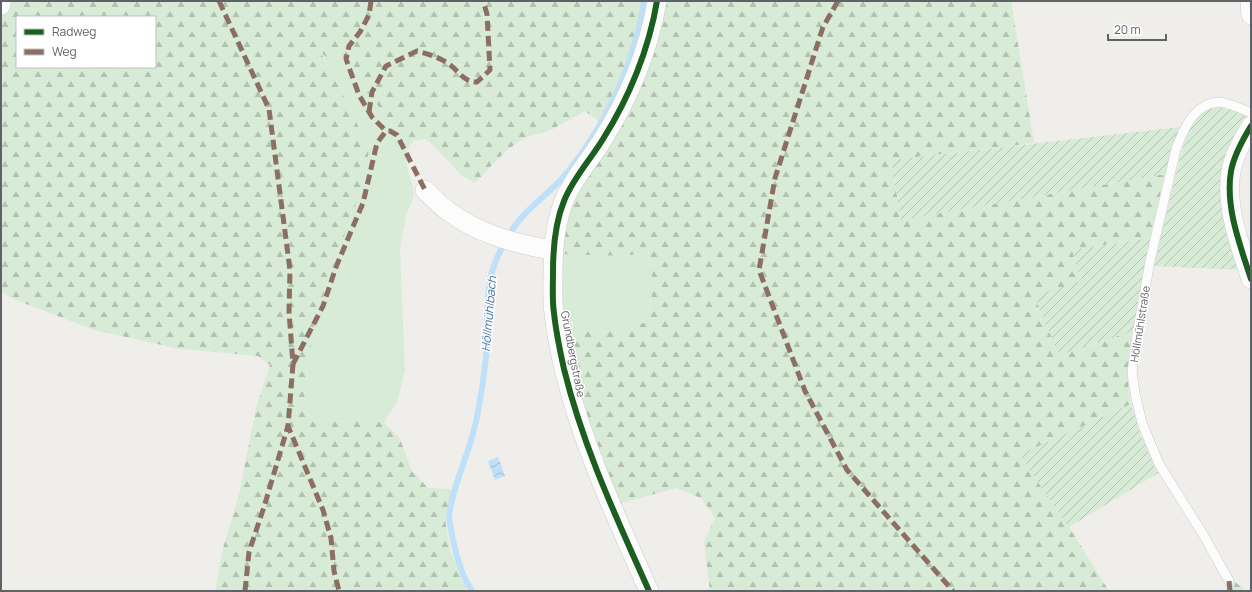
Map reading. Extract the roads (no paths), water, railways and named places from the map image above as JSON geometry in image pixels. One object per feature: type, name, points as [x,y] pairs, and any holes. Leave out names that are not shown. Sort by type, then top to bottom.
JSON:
[{"type":"street","points":[[1250,1],[1251,15]]},
{"type":"street","name":"Gründbergstraße","points":[[649,591],[592,460],[572,402],[561,355],[554,314],[553,250],[558,220],[564,201],[612,125],[622,106],[637,71],[647,41],[656,5]]},
{"type":"street","points":[[1251,126],[1232,166],[1230,189],[1232,213],[1251,279]]},
{"type":"street","points":[[425,190],[448,211],[476,229],[534,247],[553,250]]},
{"type":"lane","name":"Höllmühlstraße","points":[[1229,580],[1204,536],[1159,464],[1142,423],[1132,373],[1150,261],[1176,149],[1182,133],[1198,110],[1207,104],[1219,102],[1251,113]]},
{"type":"water","points":[[498,457],[505,476],[495,480],[488,461]]},
{"type":"waterway","name":"Höllmühlbach","points":[[472,591],[458,562],[449,517],[454,491],[469,447],[480,402],[486,357],[487,306],[492,270],[502,248],[516,224],[567,173],[581,154],[606,114],[617,92],[634,48],[644,1]]}]
